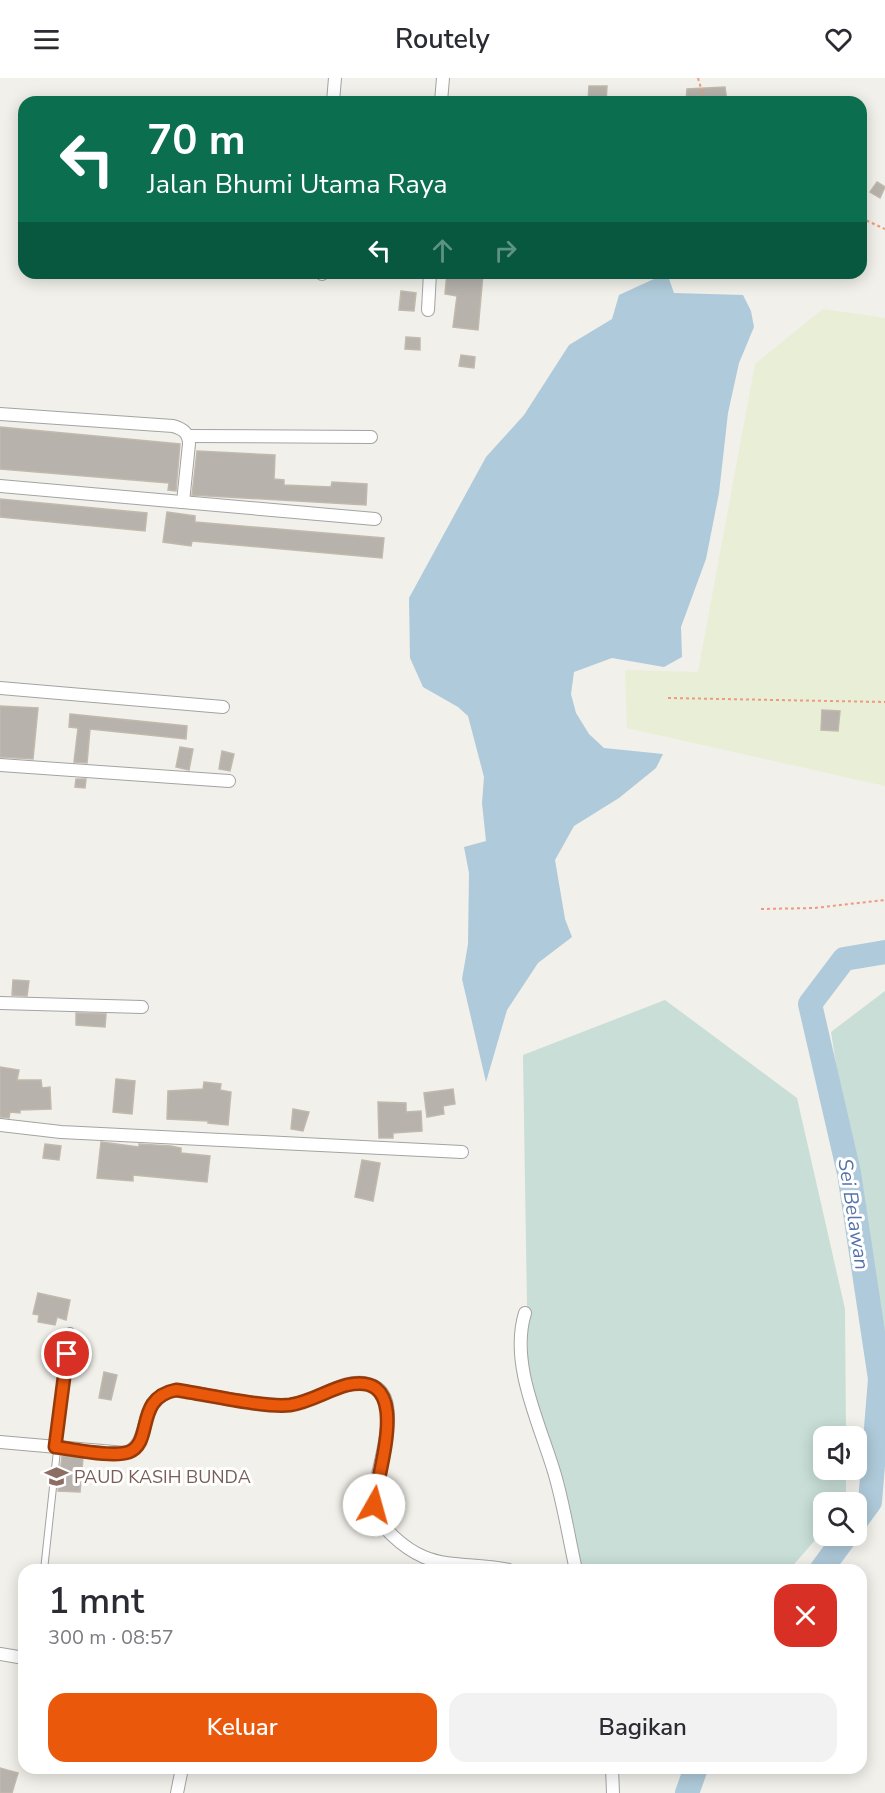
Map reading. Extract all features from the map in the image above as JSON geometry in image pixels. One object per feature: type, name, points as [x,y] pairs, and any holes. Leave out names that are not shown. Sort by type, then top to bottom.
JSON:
[{"type":"street","points":[[333,96],[334,78]]},
{"type":"street","points":[[442,96],[443,78]]},
{"type":"street","points":[[428,310],[430,279]]},
{"type":"street","points":[[0,414],[173,426],[188,436],[371,436]]},
{"type":"street","points":[[183,502],[188,436]]},
{"type":"street","points":[[0,486],[375,519]]},
{"type":"street","points":[[0,688],[223,707]]},
{"type":"street","points":[[0,765],[229,781]]},
{"type":"street","points":[[0,1004],[142,1007]]},
{"type":"street","points":[[0,1125],[61,1132],[462,1152]]},
{"type":"street","points":[[525,1313],[521,1325],[522,1360],[556,1477],[575,1564]]},
{"type":"street","points":[[0,1442],[106,1453],[130,1451],[142,1435],[152,1404],[164,1392],[290,1405],[348,1385],[368,1383],[380,1391],[389,1417],[374,1505],[382,1526],[423,1557],[456,1564]]},
{"type":"street","points":[[0,1654],[18,1657]]},
{"type":"street","points":[[177,1793],[181,1774]]},
{"type":"street","points":[[612,1774],[613,1793]]},
{"type":"lane","points":[[45,1564],[55,1447],[70,1331]]},
{"type":"path","points":[[698,78],[703,96]]},
{"type":"path","points":[[867,221],[885,229]]},
{"type":"path","points":[[668,698],[885,702]]},
{"type":"path","points":[[761,909],[834,906],[885,900]]},
{"type":"green space","points":[[823,309],[885,318],[885,786],[627,728],[625,670],[698,672],[755,364]]},
{"type":"shaded area","points":[[654,279],[669,279],[674,293],[743,295],[751,311],[754,327],[739,363],[728,413],[719,493],[706,559],[681,627],[682,657],[664,667],[612,658],[574,672],[571,694],[576,713],[589,734],[604,748],[663,754],[656,768],[619,798],[574,826],[555,860],[565,919],[572,937],[538,963],[507,1010],[486,1082],[462,979],[468,944],[469,873],[464,847],[486,841],[482,803],[484,777],[468,716],[458,707],[423,687],[410,658],[409,598],[486,457],[524,415],[569,345],[612,319],[619,295]]},
{"type":"shaded area","points":[[885,991],[885,1332],[867,1262],[831,1032]]},
{"type":"shaded area","points":[[665,1000],[797,1098],[845,1309],[846,1426],[813,1426],[813,1480],[846,1480],[846,1492],[813,1492],[813,1542],[794,1564],[580,1564],[528,1368],[523,1055]]},
{"type":"building","points":[[589,86],[607,86],[606,96],[588,96]]},
{"type":"building","points":[[725,87],[726,96],[686,96],[687,89]]},
{"type":"building","points":[[877,182],[885,187],[880,198],[870,192]]},
{"type":"building","points":[[446,279],[483,279],[478,330],[453,327],[457,296],[445,294]]},
{"type":"building","points":[[401,291],[416,293],[414,311],[399,310]]},
{"type":"building","points":[[406,337],[420,338],[420,350],[405,349]]},
{"type":"building","points":[[461,355],[475,357],[474,368],[459,366]]},
{"type":"building","points":[[0,427],[180,444],[176,491],[168,490],[169,483],[0,469]]},
{"type":"building","points":[[197,451],[275,455],[274,479],[284,480],[284,485],[331,487],[332,482],[367,484],[366,505],[192,495]]},
{"type":"building","points":[[0,499],[147,513],[145,531],[0,517]]},
{"type":"building","points":[[167,512],[195,516],[195,522],[384,538],[382,558],[192,541],[191,546],[163,542]]},
{"type":"building","points":[[0,706],[38,708],[33,759],[0,757]]},
{"type":"building","points":[[822,710],[840,711],[838,731],[821,730]]},
{"type":"building","points":[[70,714],[187,726],[186,739],[90,729],[87,763],[74,762],[78,728],[69,727]]},
{"type":"building","points":[[180,747],[193,749],[189,770],[176,767]]},
{"type":"building","points":[[222,751],[234,754],[230,771],[219,769]]},
{"type":"building","points":[[76,779],[86,779],[85,788],[75,787]]},
{"type":"building","points":[[13,980],[29,981],[27,996],[12,995]]},
{"type":"building","points":[[76,1013],[106,1014],[105,1027],[76,1025]]},
{"type":"building","points":[[0,1067],[19,1070],[17,1080],[41,1080],[42,1088],[50,1087],[51,1109],[20,1110],[20,1113],[10,1112],[9,1118],[0,1117]]},
{"type":"building","points":[[116,1079],[135,1081],[132,1114],[113,1112]]},
{"type":"building","points":[[204,1082],[221,1084],[220,1090],[231,1092],[228,1125],[208,1123],[208,1121],[167,1119],[168,1091],[203,1089]]},
{"type":"building","points":[[453,1089],[455,1104],[443,1106],[444,1114],[427,1117],[424,1093]]},
{"type":"building","points":[[378,1102],[406,1103],[406,1112],[421,1111],[422,1131],[393,1133],[393,1138],[379,1138]]},
{"type":"building","points":[[293,1109],[309,1112],[303,1131],[291,1129]]},
{"type":"building","points":[[101,1142],[139,1147],[139,1144],[171,1146],[181,1148],[181,1153],[210,1156],[207,1182],[133,1175],[133,1181],[97,1178]]},
{"type":"building","points":[[45,1144],[61,1146],[59,1160],[43,1158]]},
{"type":"building","points":[[362,1160],[380,1163],[373,1201],[355,1197]]},
{"type":"building","points":[[38,1293],[70,1300],[66,1320],[57,1317],[55,1325],[38,1322],[39,1315],[33,1314]]},
{"type":"building","points":[[104,1372],[117,1375],[111,1400],[99,1398]]},
{"type":"building","points":[[62,1456],[83,1458],[80,1492],[58,1491]]},
{"type":"building","points":[[0,1768],[18,1773],[12,1793],[0,1793]]},
{"type":"waterway","name":"Sei Belawan","points":[[867,1506],[870,1502],[880,1379],[849,1173],[810,1004],[844,959],[885,952]]},
{"type":"waterway","name":"Sei Belawan","points":[[825,1564],[839,1546]]},
{"type":"waterway","name":"Sei Belawan","points":[[687,1793],[694,1774]]},
{"type":"place","name":"PAUD KASIH BUNDA","points":[[56,1477]]},
{"type":"route","points":[[67,1354],[55,1447],[106,1453],[125,1453],[133,1449],[142,1435],[146,1414],[156,1398],[164,1392],[176,1390],[290,1405],[348,1385],[368,1383],[380,1391],[389,1417],[374,1505]]}]
